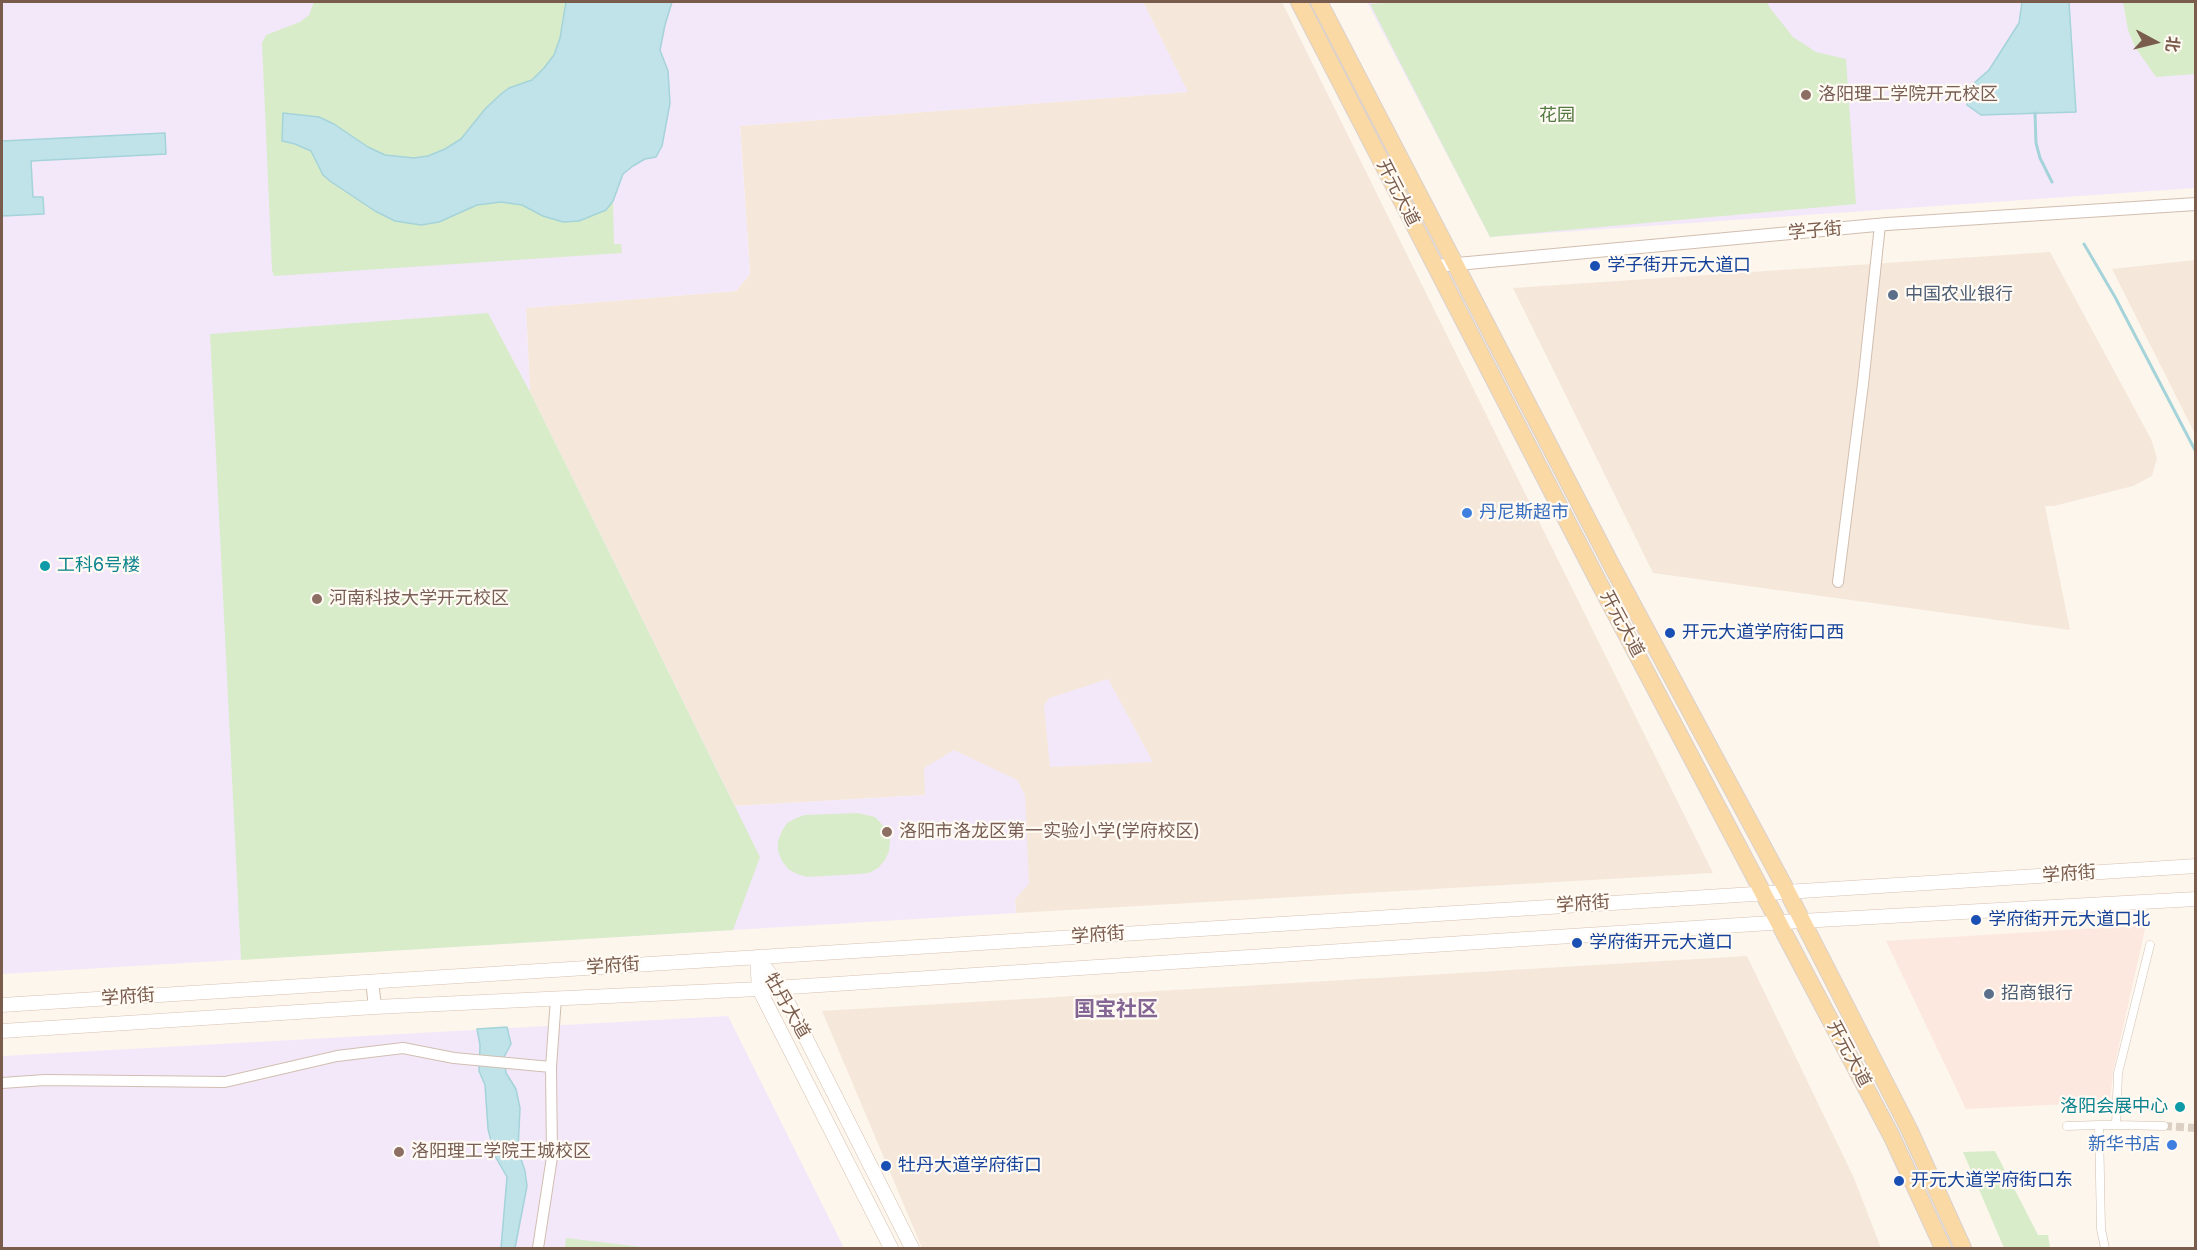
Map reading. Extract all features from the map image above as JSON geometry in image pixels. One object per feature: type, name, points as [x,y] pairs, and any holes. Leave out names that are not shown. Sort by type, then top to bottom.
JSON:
[{"type":"main road","name":"开元大道","points":[[1299,2],[1591,566],[1892,1137],[1943,1248]]},
{"type":"main road","name":"开元大道","points":[[1320,2],[1612,568],[1787,891],[1908,1130],[1963,1248]]},
{"type":"main road","name":"学府街","points":[[2,1005],[2196,866]]},
{"type":"main road","name":"学府街","points":[[2,1031],[375,1007],[759,989],[1780,922],[2196,899]]},
{"type":"main road","name":"牡丹大道","points":[[757,957],[780,987],[912,1248]]},
{"type":"main road","name":"牡丹大道","points":[[757,957],[759,989],[891,1248]]},
{"type":"street","name":"学子街","points":[[1436,268],[1880,227],[2196,204]]},
{"type":"street","name":"学子街","points":[[1880,227],[2196,209]]},
{"type":"street","points":[[1838,582],[1880,227]]},
{"type":"street","points":[[2116,1125],[2118,1072],[2150,945]]},
{"type":"street","points":[[372,981],[375,1007]]},
{"type":"street","points":[[538,1248],[552,1157],[551,1067],[556,998]]},
{"type":"street","points":[[2,1083],[45,1080],[225,1082],[338,1056],[403,1048],[478,1060],[551,1067]]},
{"type":"street","points":[[2099,1125],[2101,1228],[2105,1248]]},
{"type":"street","points":[[2067,1126],[2164,1126]]},
{"type":"shaded area","name":"河南科技大学开元校区","points":[[2,2],[1143,2],[1188,92],[740,126],[750,274],[736,291],[526,308],[530,392],[735,806],[925,795],[924,768],[954,750],[1017,780],[1025,795],[1029,884],[1015,899],[1016,913],[2,974]]},
{"type":"shaded area","points":[[1143,2],[1282,2],[1713,873],[1016,913],[1015,899],[925,795],[735,806],[530,392],[526,308],[736,291],[750,274],[740,126],[1187,92]]},
{"type":"shaded area","name":"洛阳理工学院开元校区","points":[[1367,2],[2195,2],[2195,188],[1490,237]]},
{"type":"shaded area","points":[[2050,252],[2151,439],[2157,458],[2152,476],[2133,486],[2054,506],[2045,506],[2070,630],[1653,573],[1513,288]]},
{"type":"shaded area","points":[[2196,260],[2195,434],[2112,269]]},
{"type":"shaded area","points":[[1108,679],[1153,762],[1050,767],[1044,706],[1049,698]]},
{"type":"shaded area","points":[[2146,925],[2113,1072],[2110,1102],[1966,1109],[1886,941]]},
{"type":"shaded area","points":[[1747,956],[1854,1178],[1881,1248],[922,1248],[822,1011]]},
{"type":"shaded area","name":"洛阳理工学院王城校区","points":[[728,1016],[844,1248],[2,1248],[2,1056]]},
{"type":"green space","points":[[314,2],[566,2],[560,38],[554,55],[544,68],[532,80],[509,88],[460,140],[428,156],[414,158],[385,155],[319,117],[284,113],[295,144],[311,151],[323,175],[375,211],[395,221],[421,225],[439,222],[477,205],[501,202],[522,205],[543,216],[606,210],[613,201],[614,244],[621,244],[622,253],[274,276],[262,43],[266,35],[300,22],[309,15]]},
{"type":"green space","name":"花园","points":[[1399,2],[1767,2],[1793,37],[1816,52],[1846,59],[1856,204],[1490,237],[1370,4]]},
{"type":"green space","points":[[2123,2],[2195,2],[2195,74],[2156,77],[2135,47],[2128,30]]},
{"type":"green space","points":[[488,313],[530,392],[760,857],[733,930],[241,960],[210,334]]},
{"type":"green space","points":[[857,813],[875,817],[888,831],[889,851],[878,868],[869,873],[807,877],[788,869],[782,861],[778,851],[778,841],[787,823],[805,815]]},
{"type":"green space","points":[[1995,1151],[2038,1235],[2048,1235],[2050,1248],[2004,1248],[1963,1152]]},
{"type":"green space","points":[[566,1238],[650,1248],[565,1248]]},
{"type":"water","points":[[566,2],[672,2],[660,50],[668,71],[670,103],[662,146],[656,157],[645,159],[623,174],[613,201],[606,210],[579,221],[563,222],[543,216],[522,205],[501,202],[477,205],[439,222],[421,225],[395,221],[375,211],[330,181],[323,175],[311,151],[282,141],[283,113],[319,117],[385,155],[414,158],[428,156],[445,149],[461,139],[485,109],[501,94],[509,88],[532,80],[544,68],[554,55],[560,38]]},
{"type":"water","points":[[2022,2],[2069,2],[2076,112],[1981,115],[1967,105],[1966,90],[1989,70],[2019,23]]},
{"type":"water","points":[[165,133],[166,154],[31,161],[33,197],[43,197],[44,214],[2,216],[2,141]]},
{"type":"water","points":[[507,1027],[511,1044],[504,1057],[506,1073],[516,1089],[520,1108],[518,1150],[527,1186],[515,1248],[501,1248],[507,1177],[495,1156],[488,1129],[485,1085],[479,1071],[480,1045],[477,1029]]},
{"type":"waterway","points":[[2035,113],[2036,143],[2040,158],[2052,182]]},
{"type":"waterway","points":[[2084,244],[2115,297],[2196,452]]},
{"type":"tunnel","points":[[2164,1126],[2196,1128]]},
{"type":"place","name":"洛阳理工学院开元校区","points":[[1806,95]]},
{"type":"place","name":"学子街开元大道口","points":[[1595,266]]},
{"type":"place","name":"中国农业银行","points":[[1893,295]]},
{"type":"place","name":"丹尼斯超市","points":[[1467,513]]},
{"type":"place","name":"工科6号楼","points":[[45,566]]},
{"type":"place","name":"河南科技大学开元校区","points":[[317,599]]},
{"type":"place","name":"开元大道学府街口西","points":[[1670,633]]},
{"type":"place","name":"洛阳市洛龙区第一实验小学(学府校区)","points":[[887,832]]},
{"type":"place","name":"学府街开元大道口北","points":[[1976,920]]},
{"type":"place","name":"学府街开元大道口","points":[[1577,943]]},
{"type":"place","name":"招商银行","points":[[1989,994]]},
{"type":"place","name":"洛阳会展中心","points":[[2180,1107]]},
{"type":"place","name":"新华书店","points":[[2172,1145]]},
{"type":"place","name":"洛阳理工学院王城校区","points":[[399,1152]]},
{"type":"place","name":"牡丹大道学府街口","points":[[886,1166]]},
{"type":"place","name":"开元大道学府街口东","points":[[1899,1181]]},
{"type":"district","name":"国宝社区","points":[[1116,1010]]}]
